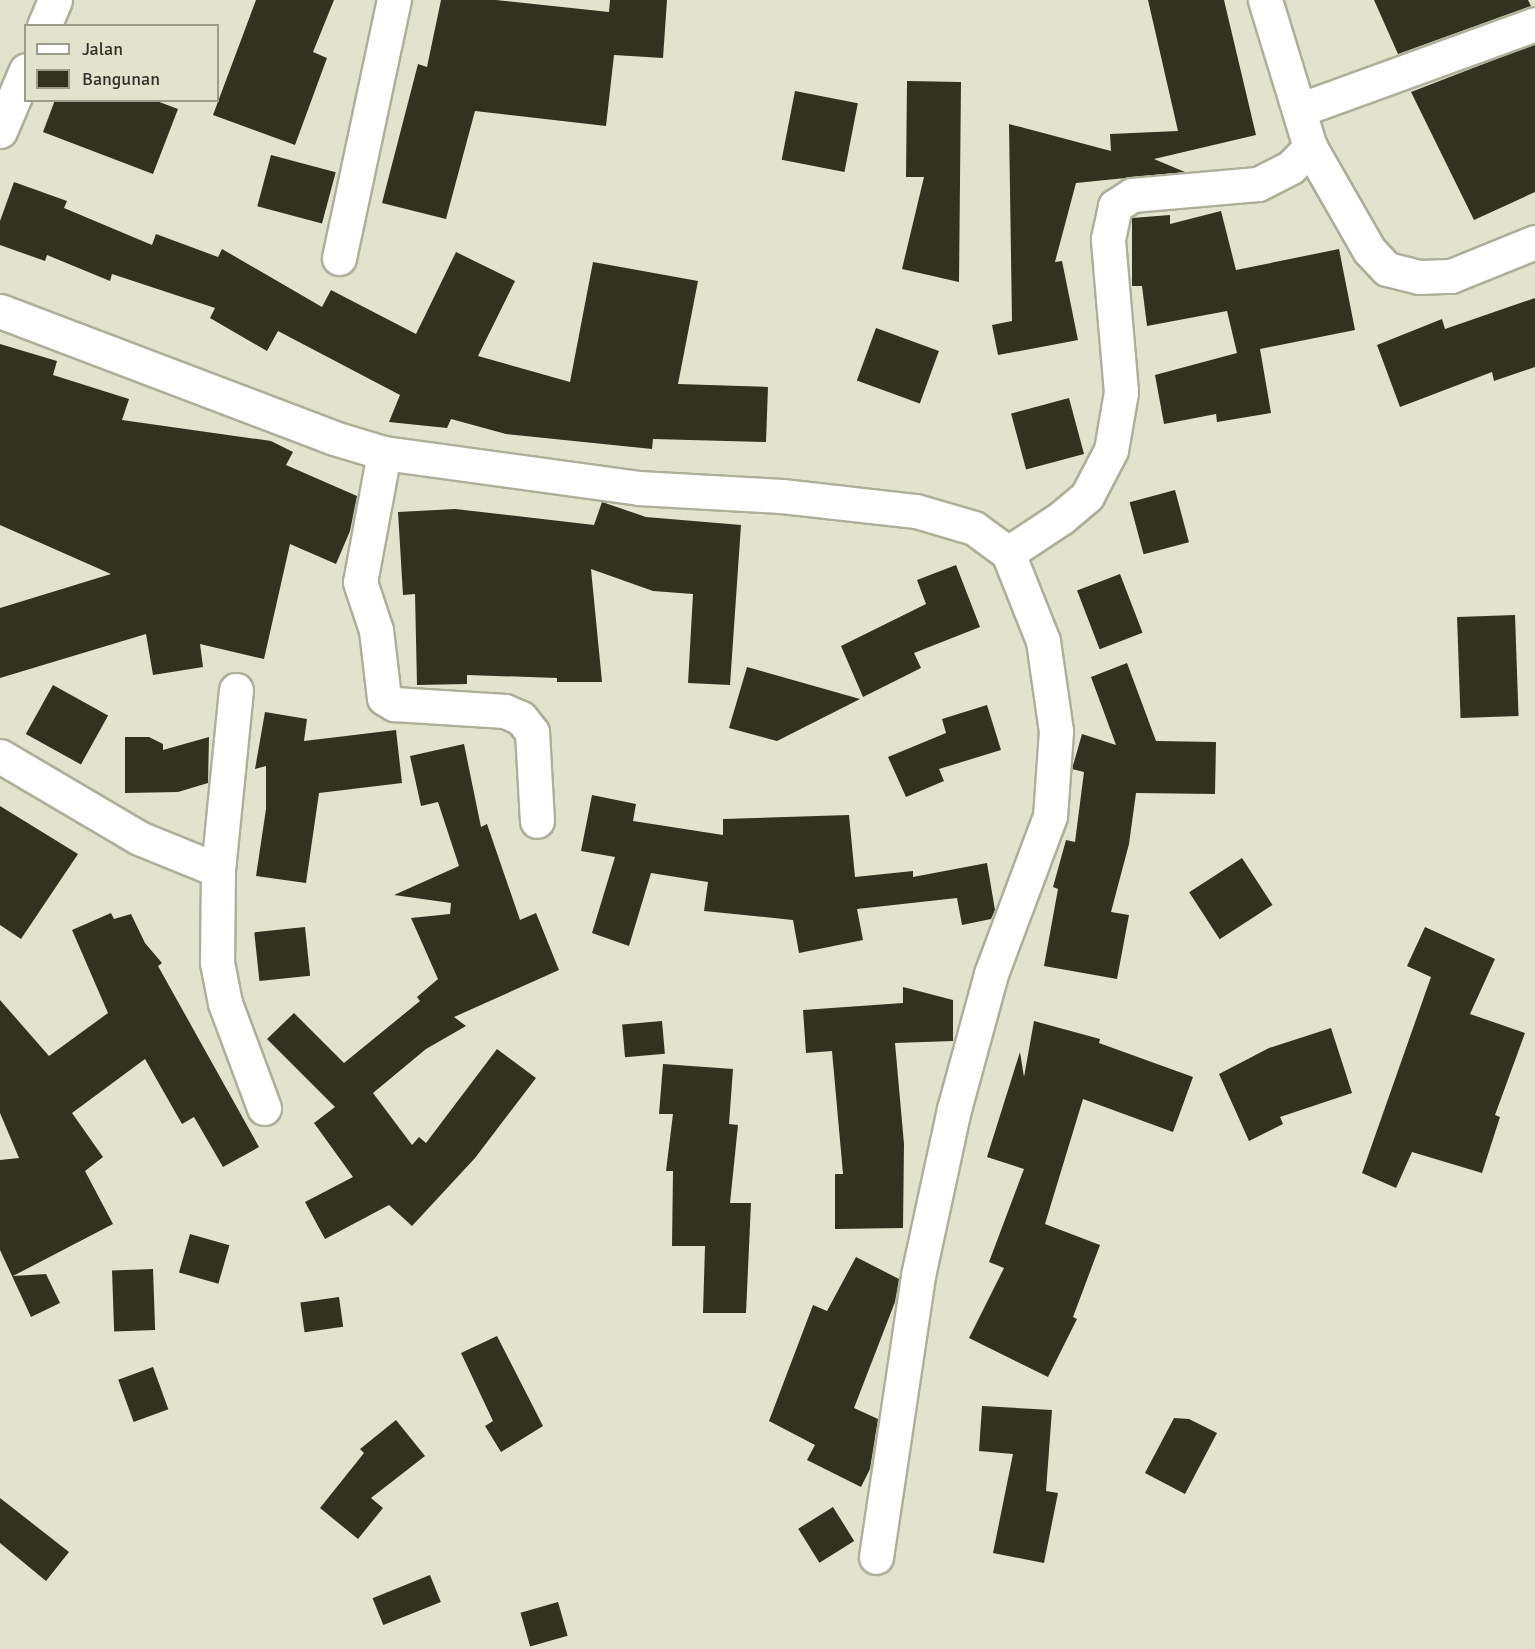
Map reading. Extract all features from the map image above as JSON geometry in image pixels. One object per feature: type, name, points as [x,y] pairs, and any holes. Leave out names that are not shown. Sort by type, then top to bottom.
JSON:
[{"type":"street","points":[[45,24],[55,0]]},
{"type":"street","points":[[339,258],[394,0]]},
{"type":"street","points":[[1265,0],[1310,147],[1369,250],[1387,269],[1419,278],[1451,276],[1535,242]]},
{"type":"street","points":[[1299,110],[1535,24]]},
{"type":"street","points":[[0,131],[24,75]]},
{"type":"street","points":[[1008,553],[1061,518],[1087,496],[1111,450],[1122,392],[1108,239],[1115,206],[1132,195],[1258,184],[1291,167],[1310,147]]},
{"type":"street","points":[[0,311],[334,438],[384,453],[638,489],[782,496],[916,511],[974,528],[1008,553],[1043,641],[1056,731],[1050,816],[991,974],[954,1109],[918,1276],[876,1557]]},
{"type":"street","points":[[384,453],[360,582],[376,630],[384,698],[394,704],[505,711],[521,718],[532,732],[537,821]]},
{"type":"street","points":[[236,690],[218,870],[218,962],[225,1003],[264,1108]]},
{"type":"street","points":[[0,756],[139,838],[218,870]]},
{"type":"building","points":[[256,0],[334,0],[313,52],[327,58],[295,145],[213,115]]},
{"type":"building","points":[[441,0],[496,0],[609,12],[610,0],[667,0],[663,58],[614,55],[606,126],[475,111],[446,219],[382,203],[418,64],[427,67]]},
{"type":"building","points":[[1148,0],[1224,0],[1256,135],[1154,159],[1185,172],[1076,183],[1055,262],[1062,261],[1078,340],[998,355],[992,325],[1012,321],[1009,124],[1111,151],[1110,134],[1178,131]]},
{"type":"building","points":[[1374,0],[1528,0],[1531,6],[1398,54]]},
{"type":"building","points":[[1535,44],[1535,192],[1474,220],[1411,92]]},
{"type":"building","points":[[907,81],[961,82],[959,282],[902,269],[924,177],[906,177]]},
{"type":"building","points":[[795,91],[858,103],[844,172],[782,160]]},
{"type":"building","points":[[54,102],[159,102],[178,109],[153,174],[43,132]]},
{"type":"building","points":[[271,155],[336,172],[322,224],[257,206]]},
{"type":"building","points":[[14,182],[67,201],[64,208],[152,245],[156,234],[218,257],[222,249],[322,307],[331,290],[416,334],[456,252],[515,281],[478,356],[570,382],[593,262],[698,281],[678,384],[768,387],[766,442],[653,439],[652,449],[506,434],[451,419],[447,428],[389,422],[400,395],[278,331],[267,351],[210,318],[215,308],[112,274],[110,281],[47,255],[45,261],[0,245],[0,221]]},
{"type":"building","points":[[1221,211],[1236,270],[1339,249],[1355,330],[1260,349],[1271,413],[1217,422],[1216,414],[1164,424],[1155,375],[1237,353],[1227,311],[1147,326],[1142,286],[1132,286],[1132,218],[1170,215],[1170,224]]},
{"type":"building","points":[[1535,298],[1535,367],[1494,381],[1492,372],[1400,407],[1377,345],[1442,319],[1445,329]]},
{"type":"building","points":[[876,328],[939,351],[920,404],[857,381]]},
{"type":"building","points":[[0,344],[57,361],[53,375],[129,399],[122,420],[271,441],[293,452],[286,465],[357,496],[350,531],[336,564],[290,544],[264,659],[200,644],[203,667],[153,675],[146,634],[0,678],[0,608],[111,574],[0,525]]},
{"type":"building","points":[[1069,398],[1084,454],[1026,470],[1011,414]]},
{"type":"building","points":[[1175,490],[1189,542],[1144,554],[1130,502]]},
{"type":"building","points":[[602,502],[646,517],[741,525],[730,685],[688,683],[693,594],[653,591],[591,569],[602,682],[557,682],[557,678],[467,675],[467,684],[417,685],[415,594],[403,595],[398,512],[455,509],[594,525]]},
{"type":"building","points":[[956,565],[980,627],[914,653],[921,668],[863,697],[841,646],[926,604],[917,580]]},
{"type":"building","points":[[1120,574],[1143,633],[1100,649],[1077,590]]},
{"type":"building","points":[[1515,615],[1519,716],[1461,718],[1457,617]]},
{"type":"building","points":[[1127,663],[1156,741],[1216,742],[1215,794],[1136,793],[1129,844],[1111,912],[1129,915],[1117,979],[1044,966],[1058,889],[1053,887],[1066,840],[1075,842],[1084,772],[1072,769],[1082,734],[1116,745],[1091,677]]},
{"type":"building","points":[[747,667],[860,699],[777,741],[729,728]]},
{"type":"building","points":[[53,685],[108,716],[81,765],[26,734]]},
{"type":"building","points":[[987,705],[1001,750],[939,769],[944,781],[906,797],[888,757],[946,733],[942,719]]},
{"type":"building","points":[[265,712],[307,719],[304,741],[396,730],[402,783],[319,793],[306,883],[256,876],[266,809],[266,766],[255,769]]},
{"type":"building","points":[[125,737],[149,737],[163,744],[163,750],[209,737],[208,783],[178,792],[125,793]]},
{"type":"building","points":[[464,744],[481,827],[487,824],[520,920],[536,913],[559,970],[454,1017],[466,1026],[426,1049],[373,1093],[412,1145],[419,1137],[426,1143],[497,1049],[536,1078],[475,1158],[412,1226],[389,1205],[325,1239],[305,1202],[353,1177],[314,1123],[335,1107],[267,1039],[294,1013],[344,1063],[420,1001],[417,997],[438,979],[411,918],[450,914],[451,903],[394,895],[459,866],[438,802],[421,806],[410,756]]},
{"type":"building","points":[[592,795],[636,804],[633,821],[723,835],[723,819],[849,815],[855,877],[913,871],[913,877],[987,863],[995,910],[991,919],[962,925],[957,898],[857,909],[863,940],[799,953],[793,920],[704,911],[708,882],[651,873],[629,946],[592,933],[615,857],[581,851]]},
{"type":"building","points":[[0,806],[78,854],[21,939],[0,925]]},
{"type":"building","points":[[1242,858],[1272,905],[1220,939],[1189,892]]},
{"type":"building","points":[[111,913],[114,919],[131,914],[145,943],[162,963],[158,966],[259,1147],[223,1167],[194,1117],[182,1124],[145,1059],[72,1113],[103,1157],[85,1171],[113,1224],[13,1276],[46,1274],[60,1303],[31,1317],[0,1250],[0,1160],[19,1158],[0,1113],[0,1000],[49,1056],[108,1013],[72,930]]},
{"type":"building","points":[[305,927],[310,976],[259,981],[254,932]]},
{"type":"building","points":[[1425,927],[1495,959],[1470,1014],[1525,1033],[1495,1115],[1500,1117],[1482,1173],[1412,1152],[1396,1188],[1362,1173],[1431,977],[1407,966]]},
{"type":"building","points":[[903,987],[953,1000],[953,1041],[895,1043],[904,1144],[903,1228],[835,1229],[835,1174],[843,1174],[832,1051],[806,1053],[803,1010],[903,1003]]},
{"type":"building","points":[[662,1021],[665,1054],[625,1057],[622,1024]]},
{"type":"building","points":[[1034,1021],[1100,1039],[1099,1043],[1193,1077],[1173,1132],[1083,1099],[1045,1224],[1100,1245],[1073,1317],[1077,1319],[1048,1377],[969,1338],[1004,1268],[989,1262],[1024,1169],[987,1157],[1020,1052],[1024,1077]]},
{"type":"building","points":[[1331,1028],[1352,1093],[1280,1117],[1283,1124],[1249,1141],[1219,1074],[1269,1048]]},
{"type":"building","points":[[663,1064],[733,1069],[729,1124],[738,1125],[730,1203],[751,1203],[746,1313],[703,1313],[705,1246],[672,1246],[673,1171],[666,1171],[673,1114],[659,1114]]},
{"type":"building","points":[[190,1234],[229,1245],[218,1284],[179,1272]]},
{"type":"building","points":[[856,1257],[899,1279],[895,1302],[854,1408],[878,1419],[870,1469],[861,1487],[807,1460],[815,1445],[769,1421],[813,1305],[827,1311]]},
{"type":"building","points":[[153,1269],[155,1330],[114,1331],[112,1270]]},
{"type":"building","points":[[339,1297],[343,1327],[305,1332],[300,1302]]},
{"type":"building","points":[[497,1336],[543,1426],[501,1452],[485,1426],[493,1421],[461,1353]]},
{"type":"building","points":[[153,1367],[168,1409],[134,1422],[118,1380]]},
{"type":"building","points":[[982,1406],[1052,1410],[1046,1491],[1058,1493],[1044,1563],[993,1553],[1013,1454],[979,1451]]},
{"type":"building","points":[[1174,1418],[1189,1419],[1217,1433],[1185,1494],[1145,1473]]},
{"type":"building","points":[[396,1420],[425,1456],[371,1498],[383,1508],[358,1539],[320,1508],[364,1453],[360,1449]]},
{"type":"building","points":[[0,1498],[69,1552],[46,1581],[0,1543]]},
{"type":"building","points":[[833,1507],[854,1541],[819,1563],[798,1529]]},
{"type":"building","points":[[430,1575],[441,1602],[383,1625],[373,1598]]},
{"type":"building","points":[[558,1602],[568,1636],[530,1646],[521,1613]]}]
